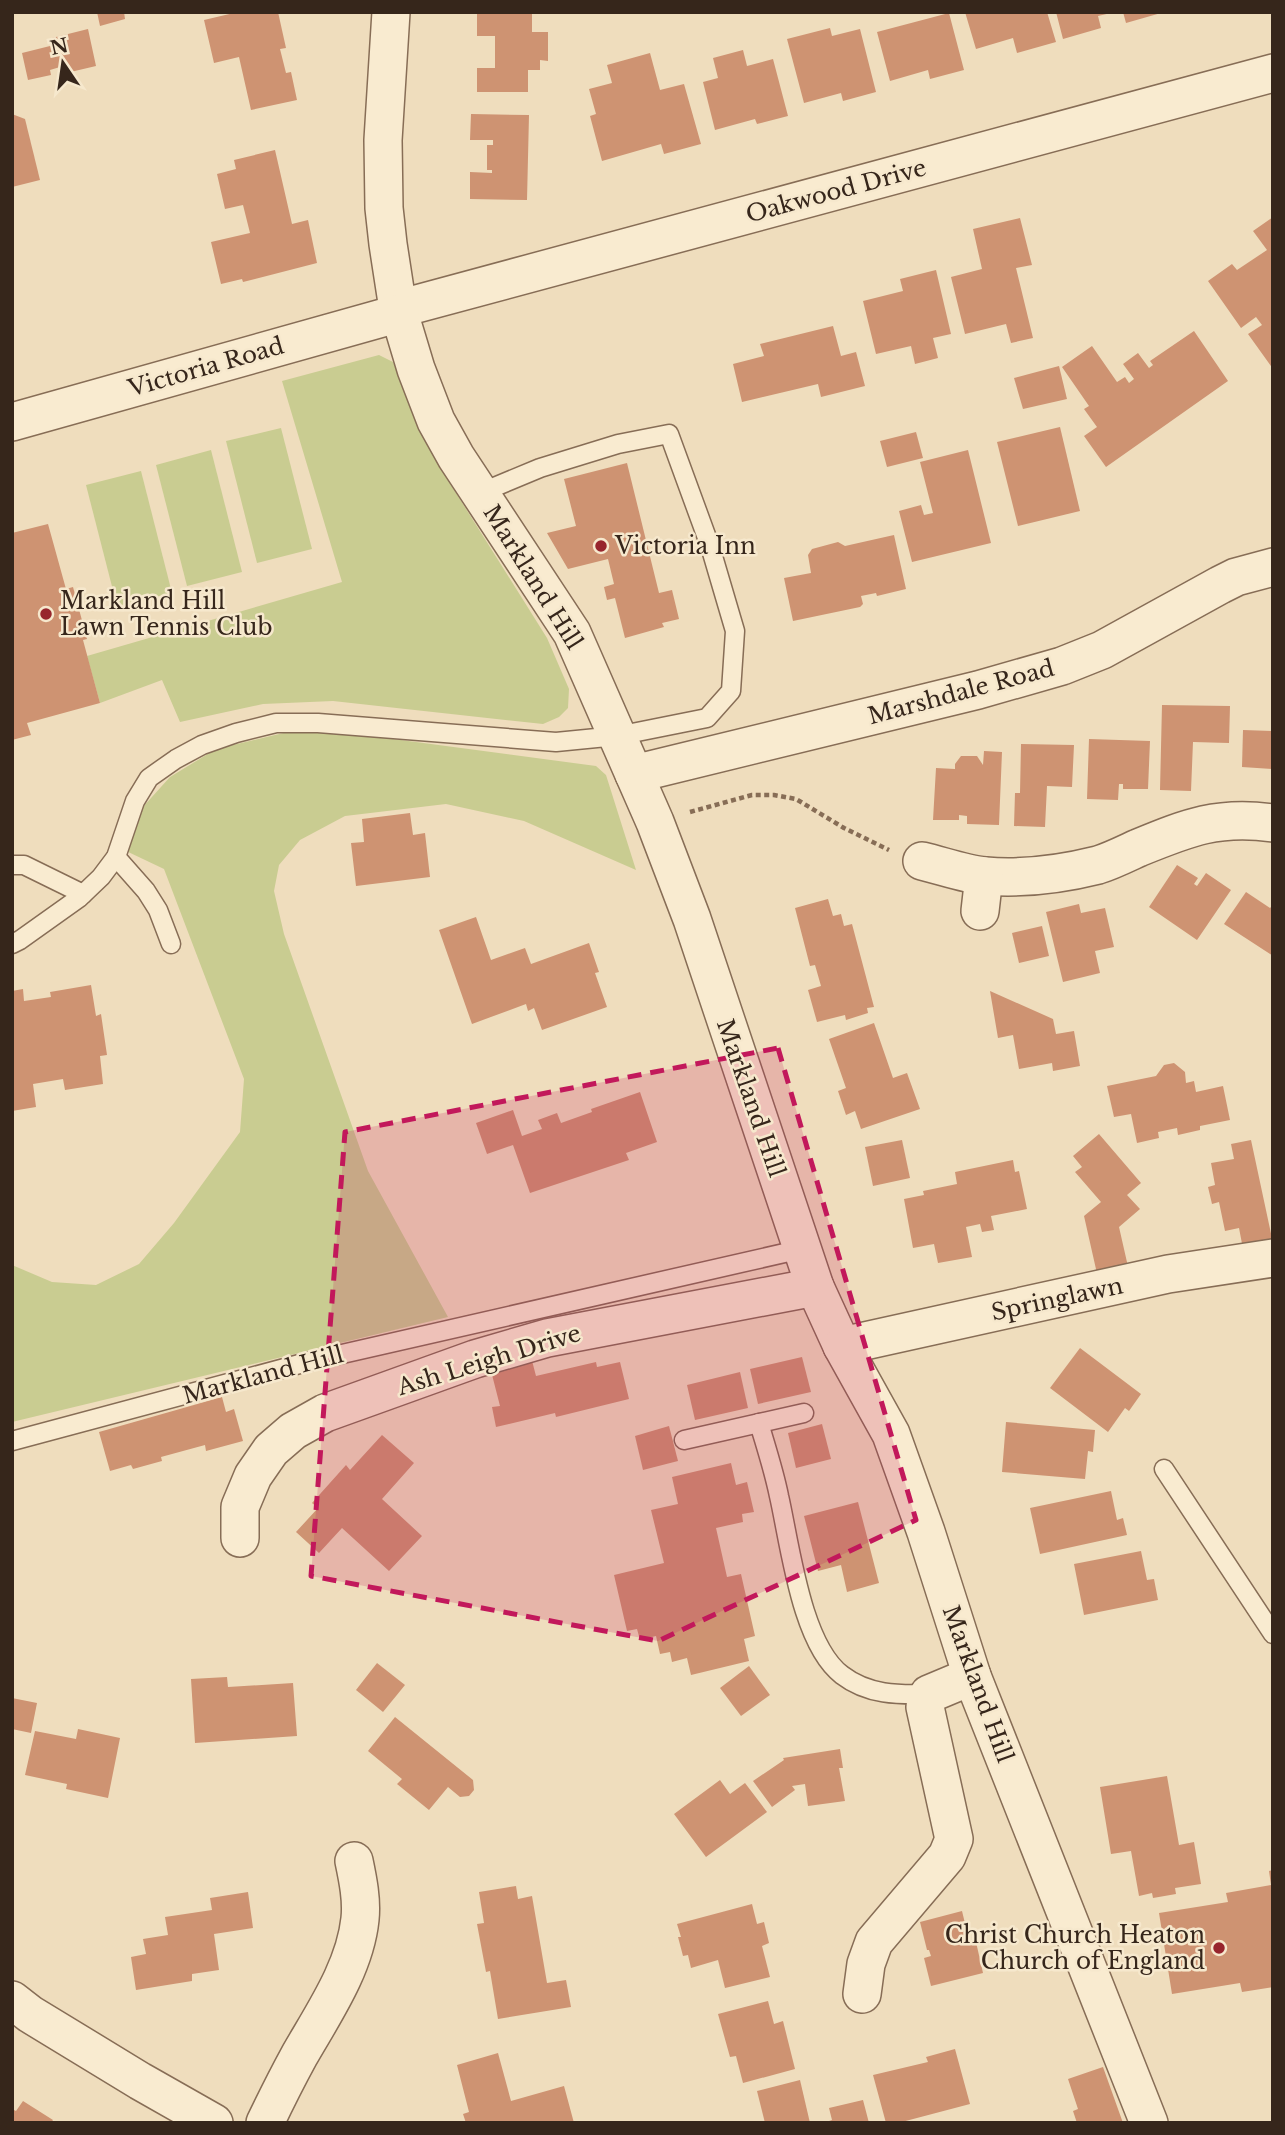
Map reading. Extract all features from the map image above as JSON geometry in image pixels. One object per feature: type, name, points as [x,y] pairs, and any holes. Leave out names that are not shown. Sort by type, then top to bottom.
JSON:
[{"type":"street","name":"Markland Hill","points":[[391,12],[383,140],[384,208],[387,244],[399,311],[416,369],[436,421],[456,457],[572,633],[655,822],[692,919],[815,1287],[842,1346],[891,1434],[972,1676],[1149,2123]]},
{"type":"street","name":"Oakwood Drive","points":[[399,311],[1273,73]]},
{"type":"street","name":"Victoria Road","points":[[12,422],[399,311]]},
{"type":"street","name":"Marshdale Road","points":[[634,774],[978,690],[1062,666],[1102,650],[1236,577],[1273,567]]},
{"type":"street","points":[[922,861],[982,893],[1022,876],[1060,873],[1100,864],[1212,821],[1254,820],[1273,823]]},
{"type":"street","name":"Springlawn","points":[[842,1346],[1168,1274],[1273,1258]]},
{"type":"street","name":"Ash Leigh Drive","points":[[240,1538],[240,1507],[253,1476],[271,1450],[293,1432],[325,1413],[475,1359],[547,1338],[815,1287]]},
{"type":"street","points":[[862,1994],[866,1964],[874,1942],[947,1856],[954,1839],[925,1707],[929,1694],[972,1676]]},
{"type":"street","points":[[265,2123],[293,2066],[338,1987],[342,1940],[360,1919],[360,1893],[354,1861]]},
{"type":"street","points":[[12,2000],[30,2014],[139,2081],[214,2123]]},
{"type":"lane","points":[[12,944],[83,894],[101,877],[116,857],[135,801],[149,778],[202,745],[236,733],[276,723],[318,723],[556,742],[617,736],[707,718],[731,691],[736,631],[710,546],[669,434],[618,444],[540,468],[480,493]]},
{"type":"lane","points":[[116,857],[146,891],[158,910],[171,944]]},
{"type":"lane","points":[[12,865],[24,865],[83,894]]},
{"type":"lane","name":"Markland Hill","points":[[12,1441],[307,1362],[802,1249]]},
{"type":"lane","points":[[684,1440],[804,1413]]},
{"type":"lane","points":[[759,1423],[779,1492],[796,1579],[823,1654],[841,1674],[864,1688],[893,1695],[929,1694]]},
{"type":"lane","points":[[1164,1469],[1273,1634]]},
{"type":"path","points":[[655,822],[752,795],[774,795],[796,799],[844,828],[902,856],[922,861]]},
{"type":"highlighted area","points":[[778,1048],[916,1520],[658,1641],[311,1576],[345,1132]]},
{"type":"green space","points":[[379,355],[393,362],[418,427],[441,469],[547,638],[569,689],[568,708],[559,717],[543,724],[333,701],[263,704],[180,722],[162,680],[100,703],[87,656],[342,582],[282,381]]},
{"type":"green space","points":[[281,428],[312,549],[257,563],[226,441]]},
{"type":"green space","points":[[211,450],[242,572],[187,586],[156,465]]},
{"type":"green space","points":[[141,471],[172,593],[117,606],[86,485]]},
{"type":"green space","points":[[318,729],[596,766],[606,775],[636,870],[524,821],[446,804],[345,816],[300,840],[279,865],[274,891],[284,934],[368,1171],[448,1317],[12,1422],[12,1265],[52,1282],[96,1285],[139,1264],[174,1223],[240,1132],[244,1079],[164,869],[124,850],[142,808],[170,777],[216,749],[292,731]]},
{"type":"building","points":[[97,12],[124,12],[125,19],[100,26]]},
{"type":"building","points":[[238,12],[278,12],[286,48],[280,49],[286,73],[291,72],[297,100],[251,110],[239,57],[214,63],[204,20]]},
{"type":"building","points":[[477,12],[532,12],[532,32],[548,32],[548,61],[540,60],[540,70],[528,70],[528,92],[477,92],[477,68],[495,68],[495,36],[477,36]]},
{"type":"building","points":[[965,12],[1047,12],[1056,42],[1017,53],[1013,38],[976,49]]},
{"type":"building","points":[[1056,12],[1111,13],[1098,16],[1101,28],[1063,39]]},
{"type":"building","points":[[1123,12],[1161,12],[1161,13],[1126,23]]},
{"type":"building","points":[[949,13],[964,70],[930,79],[928,70],[890,81],[877,32]]},
{"type":"building","points":[[830,28],[832,36],[860,29],[876,92],[843,101],[841,93],[804,103],[787,39]]},
{"type":"building","points":[[88,29],[96,66],[62,74],[60,67],[50,70],[51,75],[28,80],[22,53],[54,45],[52,38]]},
{"type":"building","points":[[743,50],[747,66],[773,59],[788,116],[757,124],[755,119],[715,130],[703,82],[718,78],[713,58]]},
{"type":"building","points":[[650,53],[660,90],[684,84],[701,144],[664,154],[661,144],[602,161],[590,116],[596,114],[589,89],[612,83],[607,65]]},
{"type":"building","points":[[12,114],[25,119],[40,180],[12,187]]},
{"type":"building","points":[[471,114],[529,115],[527,200],[470,199],[470,172],[492,173],[492,170],[487,170],[487,145],[493,145],[493,140],[470,140]]},
{"type":"building","points":[[275,150],[292,224],[308,220],[317,263],[243,282],[242,279],[221,284],[211,242],[250,233],[243,205],[225,209],[217,174],[236,169],[234,160]]},
{"type":"building","points":[[1273,217],[1273,369],[1248,334],[1262,325],[1256,317],[1241,328],[1208,281],[1232,264],[1237,270],[1267,250],[1253,231]]},
{"type":"building","points":[[1020,218],[1032,265],[1016,268],[1033,338],[1011,343],[1006,324],[965,334],[951,277],[982,269],[973,229]]},
{"type":"building","points":[[936,270],[951,334],[933,338],[938,358],[915,364],[911,346],[876,354],[863,301],[903,291],[900,279]]},
{"type":"building","points":[[833,326],[841,356],[856,352],[865,386],[821,397],[818,384],[742,402],[733,364],[764,356],[760,344]]},
{"type":"building","points":[[1194,331],[1228,381],[1106,467],[1084,436],[1097,427],[1084,409],[1089,406],[1062,367],[1092,346],[1117,382],[1125,377],[1129,383],[1134,379],[1123,364],[1138,353],[1149,368],[1153,365],[1150,361]]},
{"type":"building","points":[[1059,366],[1067,399],[1023,409],[1014,378]]},
{"type":"building","points":[[1060,427],[1080,511],[1018,526],[997,442]]},
{"type":"building","points":[[916,432],[923,458],[887,467],[880,441]]},
{"type":"building","points":[[968,450],[991,543],[912,562],[899,511],[921,505],[924,515],[933,513],[920,462]]},
{"type":"building","name":"Victoria Inn","points":[[627,463],[659,593],[672,590],[679,619],[662,623],[664,627],[625,638],[615,598],[607,600],[604,587],[614,584],[608,559],[568,569],[547,533],[576,526],[564,479]]},
{"type":"building","name":"Markland Hill Lawn Tennis Club","points":[[48,524],[66,589],[73,587],[87,639],[83,640],[100,703],[27,723],[31,735],[12,740],[12,533]]},
{"type":"building","points":[[894,535],[906,589],[877,596],[876,593],[861,596],[863,604],[860,607],[793,621],[784,578],[811,573],[808,555],[812,549],[838,542],[845,546]]},
{"type":"building","points":[[1162,705],[1230,706],[1229,743],[1193,742],[1191,791],[1160,790]]},
{"type":"building","points":[[1243,730],[1273,731],[1273,769],[1242,767]]},
{"type":"building","points":[[1089,739],[1150,741],[1148,789],[1123,789],[1123,784],[1119,784],[1118,800],[1087,799]]},
{"type":"building","points":[[1021,744],[1074,745],[1072,787],[1047,786],[1045,827],[1014,826],[1015,793],[1020,793]]},
{"type":"building","points":[[984,751],[1002,752],[999,825],[967,824],[967,816],[959,815],[959,820],[933,820],[936,768],[955,769],[961,756],[977,756],[983,765]]},
{"type":"building","points":[[410,813],[413,835],[425,833],[430,877],[356,886],[351,843],[364,842],[362,819]]},
{"type":"building","points":[[1177,865],[1198,878],[1194,884],[1197,886],[1206,873],[1231,890],[1197,940],[1149,907]]},
{"type":"building","points":[[1246,892],[1270,908],[1273,905],[1273,956],[1224,924]]},
{"type":"building","points":[[828,899],[833,916],[841,914],[844,926],[852,924],[874,1007],[867,1008],[868,1013],[846,1020],[845,1015],[817,1022],[808,990],[821,986],[815,965],[810,966],[795,908]]},
{"type":"building","points":[[1079,904],[1081,913],[1105,908],[1114,947],[1095,951],[1100,973],[1063,982],[1046,912]]},
{"type":"building","points":[[476,917],[491,960],[525,948],[531,964],[589,943],[599,972],[595,973],[607,1007],[542,1030],[534,1008],[528,1011],[526,1004],[472,1024],[439,930]]},
{"type":"building","points":[[1042,926],[1049,956],[1019,963],[1012,933]]},
{"type":"building","points":[[91,985],[96,1016],[101,1014],[107,1055],[100,1056],[103,1084],[65,1090],[63,1079],[33,1084],[36,1107],[12,1111],[12,991],[23,989],[24,1001],[51,997],[50,992]]},
{"type":"building","points":[[990,991],[1053,1019],[1056,1034],[1074,1031],[1080,1066],[1053,1071],[1052,1063],[1019,1069],[1013,1035],[998,1038]]},
{"type":"building","points":[[874,1023],[893,1078],[907,1073],[920,1109],[861,1129],[855,1111],[846,1115],[838,1091],[846,1088],[829,1039]]},
{"type":"building","points":[[1174,1063],[1185,1072],[1186,1083],[1194,1081],[1196,1092],[1223,1086],[1230,1120],[1200,1126],[1200,1130],[1178,1135],[1177,1128],[1158,1132],[1159,1138],[1137,1143],[1131,1114],[1114,1117],[1107,1086],[1156,1076],[1164,1065]]},
{"type":"building","points":[[640,1092],[657,1142],[626,1153],[629,1160],[530,1193],[513,1145],[487,1154],[476,1123],[513,1110],[522,1136],[542,1129],[538,1120],[557,1113],[561,1123]]},
{"type":"building","points":[[1099,1134],[1141,1183],[1127,1195],[1140,1209],[1119,1227],[1129,1271],[1098,1278],[1084,1216],[1101,1202],[1075,1172],[1082,1167],[1073,1156]]},
{"type":"building","points":[[902,1140],[910,1178],[873,1186],[865,1147]]},
{"type":"building","points":[[1251,1140],[1273,1243],[1244,1254],[1239,1228],[1225,1231],[1219,1202],[1212,1204],[1208,1187],[1215,1185],[1211,1163],[1234,1159],[1231,1144]]},
{"type":"building","points":[[1013,1160],[1015,1172],[1019,1171],[1027,1209],[991,1216],[994,1230],[982,1232],[980,1224],[966,1227],[972,1257],[938,1263],[934,1244],[913,1248],[904,1199],[924,1195],[923,1191],[957,1184],[955,1172]]},
{"type":"building","points":[[1080,1348],[1141,1394],[1129,1411],[1125,1408],[1108,1432],[1050,1388]]},
{"type":"building","points":[[530,1353],[536,1376],[596,1362],[597,1367],[620,1362],[629,1399],[556,1417],[555,1413],[496,1427],[492,1407],[500,1406],[489,1363]]},
{"type":"building","points":[[802,1357],[811,1392],[758,1404],[750,1369]]},
{"type":"building","points":[[740,1372],[748,1408],[695,1420],[687,1385]]},
{"type":"building","points":[[222,1397],[226,1412],[234,1409],[243,1441],[206,1451],[205,1445],[161,1457],[162,1461],[133,1469],[131,1465],[110,1471],[99,1432]]},
{"type":"building","points":[[1006,1422],[1095,1430],[1093,1452],[1088,1451],[1085,1479],[1002,1472]]},
{"type":"building","points":[[822,1424],[831,1459],[796,1468],[788,1433]]},
{"type":"building","points":[[669,1426],[678,1461],[643,1470],[635,1436]]},
{"type":"building","points":[[382,1435],[414,1463],[382,1499],[422,1536],[389,1571],[342,1528],[319,1553],[296,1532],[318,1508],[312,1503],[346,1465],[350,1470]]},
{"type":"building","points":[[731,1463],[736,1485],[747,1482],[754,1512],[742,1514],[743,1522],[716,1528],[727,1577],[741,1574],[755,1636],[744,1639],[749,1661],[691,1675],[687,1658],[672,1662],[670,1652],[660,1654],[656,1636],[640,1640],[637,1629],[627,1631],[614,1575],[664,1563],[651,1510],[678,1504],[672,1477]]},
{"type":"building","points":[[1111,1491],[1117,1520],[1123,1518],[1127,1535],[1040,1554],[1030,1508]]},
{"type":"building","points":[[858,1502],[879,1583],[847,1592],[841,1565],[818,1571],[804,1516]]},
{"type":"building","points":[[1141,1551],[1147,1580],[1154,1579],[1158,1600],[1084,1615],[1074,1564]]},
{"type":"building","points":[[377,1663],[405,1685],[383,1712],[356,1690]]},
{"type":"building","points":[[749,1666],[770,1695],[741,1716],[720,1688]]},
{"type":"building","points":[[227,1677],[228,1687],[293,1683],[297,1736],[195,1743],[191,1679]]},
{"type":"building","points":[[12,1698],[37,1703],[31,1733],[12,1729]]},
{"type":"building","points":[[395,1717],[473,1780],[474,1790],[469,1796],[460,1797],[448,1787],[429,1810],[397,1784],[402,1779],[368,1751]]},
{"type":"building","points":[[78,1729],[120,1738],[108,1798],[66,1789],[67,1784],[25,1775],[35,1731],[76,1739]]},
{"type":"building","points":[[840,1749],[843,1768],[839,1768],[845,1801],[808,1806],[805,1784],[792,1786],[795,1790],[772,1807],[753,1781],[784,1760],[783,1758]]},
{"type":"building","points":[[1167,1776],[1179,1845],[1194,1842],[1201,1884],[1175,1888],[1176,1894],[1153,1898],[1152,1893],[1139,1896],[1131,1851],[1111,1854],[1100,1787]]},
{"type":"building","points":[[720,1780],[730,1794],[745,1783],[767,1812],[706,1857],[674,1814]]},
{"type":"building","name":"Christ Church Heaton Church of England","points":[[1273,1870],[1273,1987],[1242,1992],[1240,1983],[1172,1994],[1159,1913],[1228,1902],[1226,1893],[1271,1885],[1269,1871]]},
{"type":"building","points":[[516,1886],[518,1899],[532,1896],[547,1983],[566,1980],[571,2007],[498,2019],[490,1971],[486,1972],[477,1924],[484,1923],[479,1892]]},
{"type":"building","points":[[248,1892],[253,1928],[214,1934],[219,1970],[192,1974],[192,1981],[136,1990],[131,1957],[146,1954],[143,1939],[168,1935],[165,1917],[212,1910],[210,1898]]},
{"type":"building","points":[[752,1904],[757,1924],[764,1922],[769,1943],[762,1946],[770,1977],[725,1988],[718,1960],[691,1968],[688,1955],[683,1956],[677,1924]]},
{"type":"building","points":[[962,1911],[970,1944],[976,1942],[983,1973],[931,1986],[924,1958],[931,1956],[920,1922]]},
{"type":"building","points":[[768,2001],[774,2024],[783,2021],[795,2069],[743,2083],[736,2056],[730,2057],[718,2014]]},
{"type":"building","points":[[955,2049],[970,2104],[898,2123],[886,2123],[873,2075],[928,2062],[926,2057]]},
{"type":"building","points":[[498,2053],[511,2101],[564,2086],[574,2123],[466,2123],[463,2114],[469,2112],[457,2065]]},
{"type":"building","points":[[1103,2067],[1123,2123],[1077,2123],[1073,2111],[1078,2109],[1068,2079]]},
{"type":"building","points":[[800,2080],[810,2123],[765,2123],[757,2091]]},
{"type":"building","points":[[863,2100],[869,2123],[823,2123],[832,2120],[829,2108]]},
{"type":"building","points":[[23,2101],[53,2120],[51,2123],[12,2123],[12,2109],[16,2111]]},
{"type":"place","name":"Victoria Inn","points":[[601,546]]},
{"type":"place","name":"Markland Hill Lawn Tennis Club","points":[[46,614]]},
{"type":"place","name":"Christ Church Heaton Church of England","points":[[1219,1948]]}]
